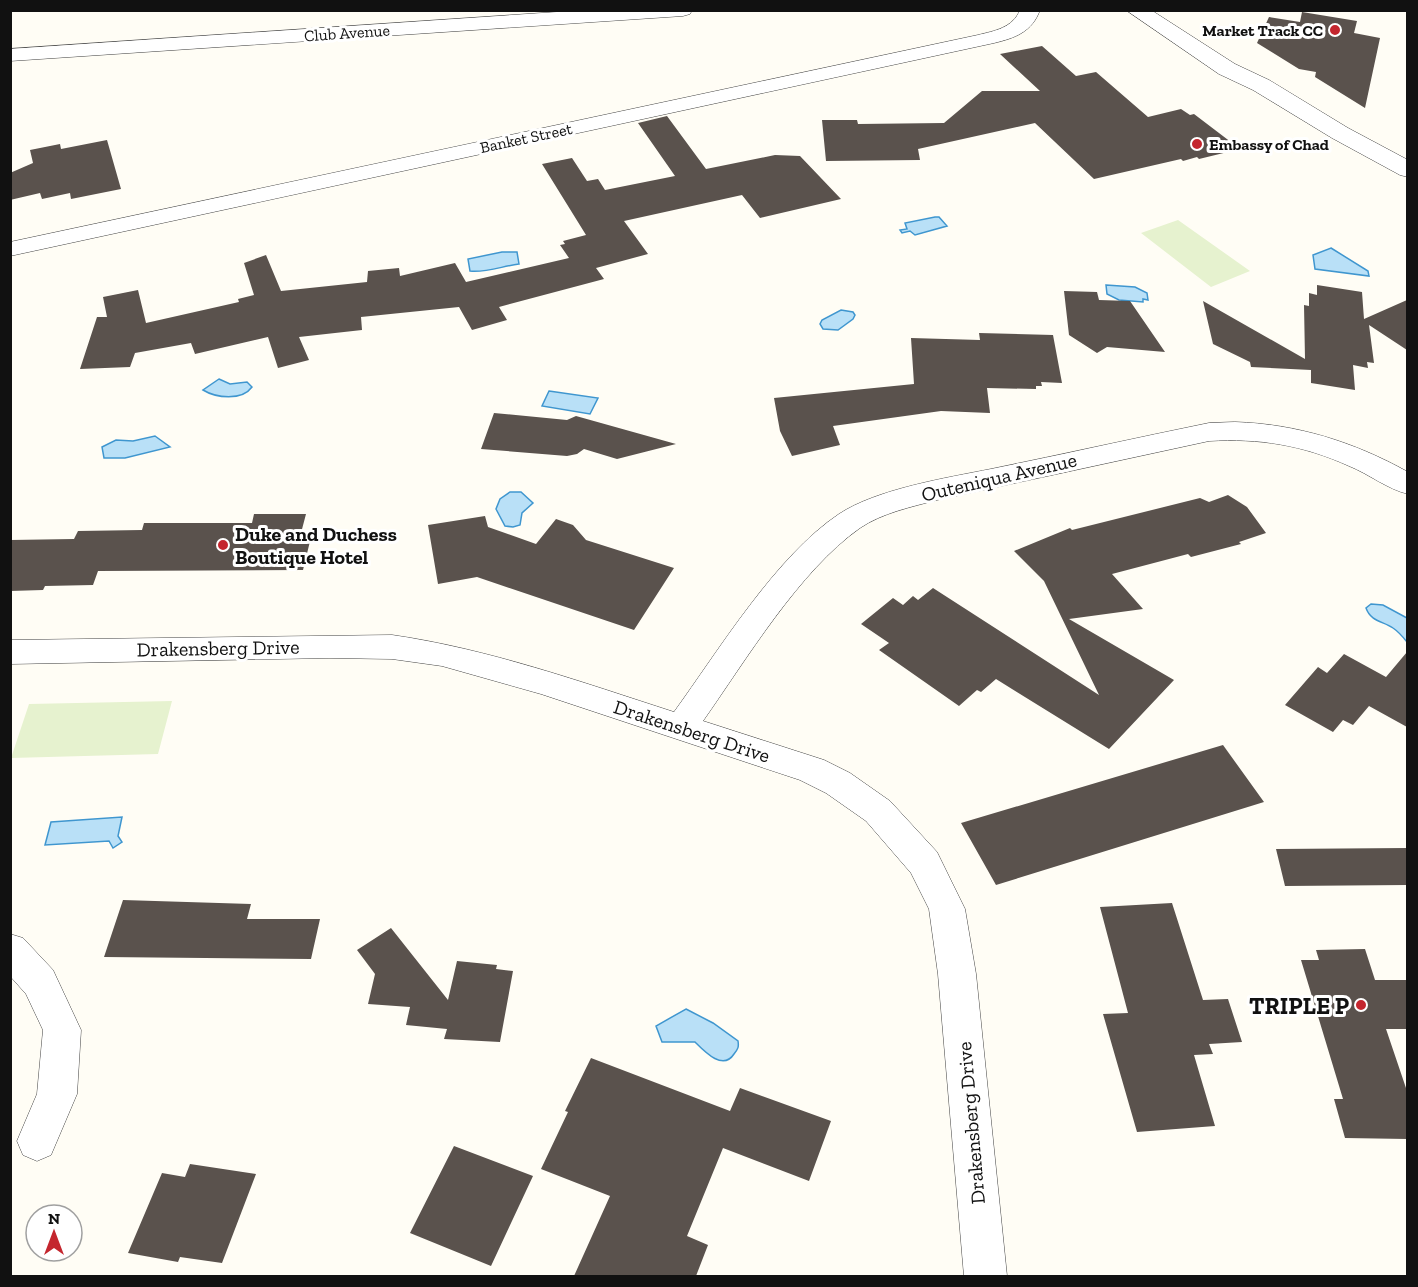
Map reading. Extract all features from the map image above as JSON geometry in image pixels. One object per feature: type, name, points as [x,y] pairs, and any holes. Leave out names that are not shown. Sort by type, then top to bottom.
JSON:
[{"type":"street","name":"Club Avenue","points":[[10,55],[683,10]]},
{"type":"street","name":"Banket Street","points":[[10,249],[978,41],[1016,29],[1029,19],[1030,10]]},
{"type":"street","points":[[1136,10],[1227,69],[1261,85],[1407,170]]},
{"type":"street","points":[[1161,10],[1234,62],[1261,85]]},
{"type":"street","name":"Outeniqua Avenue","points":[[681,727],[775,596],[824,540],[851,520],[883,505],[997,477],[1232,429],[1290,435],[1336,449],[1367,462],[1407,485]]},
{"type":"street","name":"Drakensberg Drive","points":[[10,652],[392,647],[442,654],[545,683],[681,727],[812,770],[838,783],[878,811],[924,863],[947,909],[957,974],[986,1276]]},
{"type":"street","points":[[10,950],[40,982],[62,1030],[57,1094],[37,1141]]},
{"type":"green space","points":[[1178,220],[1250,271],[1211,287],[1141,233]]},
{"type":"green space","points":[[172,701],[158,754],[11,758],[29,704]]},
{"type":"water","points":[[939,217],[947,226],[915,235],[910,231],[902,233],[900,230],[907,229],[905,223]]},
{"type":"water","points":[[1331,248],[1368,271],[1369,276],[1315,269],[1313,255]]},
{"type":"water","points":[[502,252],[517,252],[519,264],[470,271],[468,259]]},
{"type":"water","points":[[1106,285],[1135,287],[1147,293],[1148,300],[1143,299],[1143,302],[1119,300],[1107,294]]},
{"type":"water","points":[[841,310],[853,312],[855,315],[853,319],[838,330],[823,329],[820,324],[822,320]]},
{"type":"water","points":[[219,379],[230,384],[247,382],[252,387],[242,394],[229,397],[203,390]]},
{"type":"water","points":[[549,391],[598,398],[590,414],[542,406]]},
{"type":"water","points":[[155,436],[170,447],[125,458],[104,458],[102,447],[116,440],[133,441]]},
{"type":"water","points":[[510,492],[521,492],[533,503],[522,513],[520,525],[513,527],[505,526],[496,509],[500,499]]},
{"type":"water","points":[[1371,604],[1383,605],[1407,618],[1407,642],[1395,630],[1368,613],[1366,608]]},
{"type":"water","points":[[122,817],[118,836],[122,842],[113,848],[109,841],[45,845],[51,822]]},
{"type":"water","points":[[686,1009],[713,1023],[738,1041],[737,1049],[730,1059],[725,1061],[714,1058],[695,1042],[662,1042],[656,1026]]},
{"type":"building","points":[[1302,12],[1357,21],[1354,33],[1380,38],[1365,108],[1315,77],[1316,72],[1299,69],[1257,43],[1269,17],[1300,22]]},
{"type":"building","points":[[1042,46],[1076,76],[1096,72],[1148,117],[1181,109],[1190,115],[1194,114],[1240,149],[1199,159],[1197,157],[1183,161],[1181,159],[1094,179],[1035,123],[918,149],[920,160],[826,161],[822,120],[857,120],[858,124],[944,123],[982,91],[1040,91],[1000,54]]},
{"type":"building","points":[[667,116],[706,169],[775,155],[800,156],[841,199],[760,218],[742,195],[624,221],[648,254],[596,268],[604,279],[499,307],[507,320],[472,330],[459,307],[361,317],[362,330],[299,337],[309,360],[278,368],[268,337],[195,354],[191,343],[135,353],[130,367],[80,369],[97,317],[107,317],[103,297],[138,290],[146,323],[239,302],[238,299],[254,295],[244,263],[266,255],[281,291],[367,282],[368,271],[399,268],[400,276],[455,263],[466,282],[569,258],[560,245],[565,244],[563,241],[586,235],[542,164],[572,158],[587,181],[598,179],[605,190],[675,176],[638,123]]},
{"type":"building","points":[[107,140],[121,189],[71,199],[70,193],[42,199],[40,193],[10,200],[10,173],[33,163],[30,150],[60,144],[61,149]]},
{"type":"building","points":[[1317,285],[1362,292],[1364,319],[1407,300],[1407,350],[1369,325],[1374,363],[1367,362],[1368,368],[1353,365],[1355,390],[1311,383],[1311,370],[1251,367],[1250,362],[1213,344],[1203,301],[1305,359],[1304,305],[1309,306],[1309,293],[1317,295]]},
{"type":"building","points":[[1064,291],[1097,292],[1099,300],[1130,301],[1165,352],[1107,347],[1097,353],[1069,335]]},
{"type":"building","points":[[979,333],[1053,335],[1062,383],[1041,382],[1042,386],[1036,386],[1036,389],[987,388],[990,413],[941,411],[833,426],[840,445],[792,456],[780,431],[774,398],[914,384],[911,338],[980,340]]},
{"type":"building","points":[[494,413],[567,420],[576,416],[676,444],[617,459],[584,449],[577,454],[567,456],[481,449]]},
{"type":"building","points":[[1228,495],[1247,507],[1266,533],[1239,542],[1241,544],[1191,557],[1188,554],[1112,574],[1143,609],[1069,619],[1174,680],[1109,749],[996,679],[981,692],[977,690],[959,706],[879,650],[889,643],[861,624],[893,598],[903,605],[913,596],[918,600],[933,588],[1099,695],[1044,581],[1014,551],[1070,528],[1072,530],[1200,498],[1209,502]]},
{"type":"building","points":[[254,514],[306,514],[301,533],[312,533],[303,570],[98,571],[93,585],[45,586],[43,590],[10,591],[10,540],[74,539],[78,531],[142,530],[144,523],[252,523]]},
{"type":"building","points":[[485,516],[488,527],[536,544],[556,519],[573,525],[586,540],[674,568],[634,630],[477,577],[438,584],[428,525]]},
{"type":"building","points":[[1407,652],[1407,727],[1369,706],[1353,725],[1343,720],[1333,732],[1285,705],[1318,667],[1327,673],[1344,654],[1386,677]]},
{"type":"building","points":[[1223,745],[1264,802],[996,885],[961,823]]},
{"type":"building","points":[[1407,848],[1407,885],[1285,886],[1276,849]]},
{"type":"building","points":[[123,900],[251,904],[247,919],[320,919],[311,959],[104,957]]},
{"type":"building","points":[[1172,903],[1203,1000],[1228,999],[1242,1042],[1209,1044],[1213,1054],[1194,1055],[1215,1126],[1137,1132],[1103,1014],[1128,1013],[1100,907]]},
{"type":"building","points":[[391,928],[448,1000],[457,961],[497,965],[496,969],[513,971],[500,1042],[444,1039],[447,1029],[406,1025],[410,1007],[368,1004],[375,974],[357,950]]},
{"type":"building","name":"TRIPLE P","points":[[1365,949],[1375,980],[1407,980],[1407,1029],[1386,1029],[1407,1091],[1407,1139],[1345,1138],[1334,1099],[1343,1099],[1301,960],[1319,960],[1316,950]]},
{"type":"building","points":[[591,1058],[730,1111],[740,1088],[831,1121],[809,1181],[723,1148],[687,1236],[708,1245],[696,1276],[574,1276],[610,1196],[541,1169],[568,1112],[565,1111]]},
{"type":"building","points":[[454,1146],[533,1176],[491,1266],[410,1233]]},
{"type":"building","points":[[190,1164],[256,1174],[222,1263],[180,1257],[178,1262],[128,1253],[162,1173],[185,1177]]},
{"type":"place","name":"Market Track CC","points":[[1335,30]]},
{"type":"place","name":"Embassy of Chad","points":[[1197,144]]},
{"type":"place","name":"Duke and Duchess Boutique Hotel","points":[[223,545]]},
{"type":"place","name":"TRIPLE P","points":[[1361,1005]]}]
